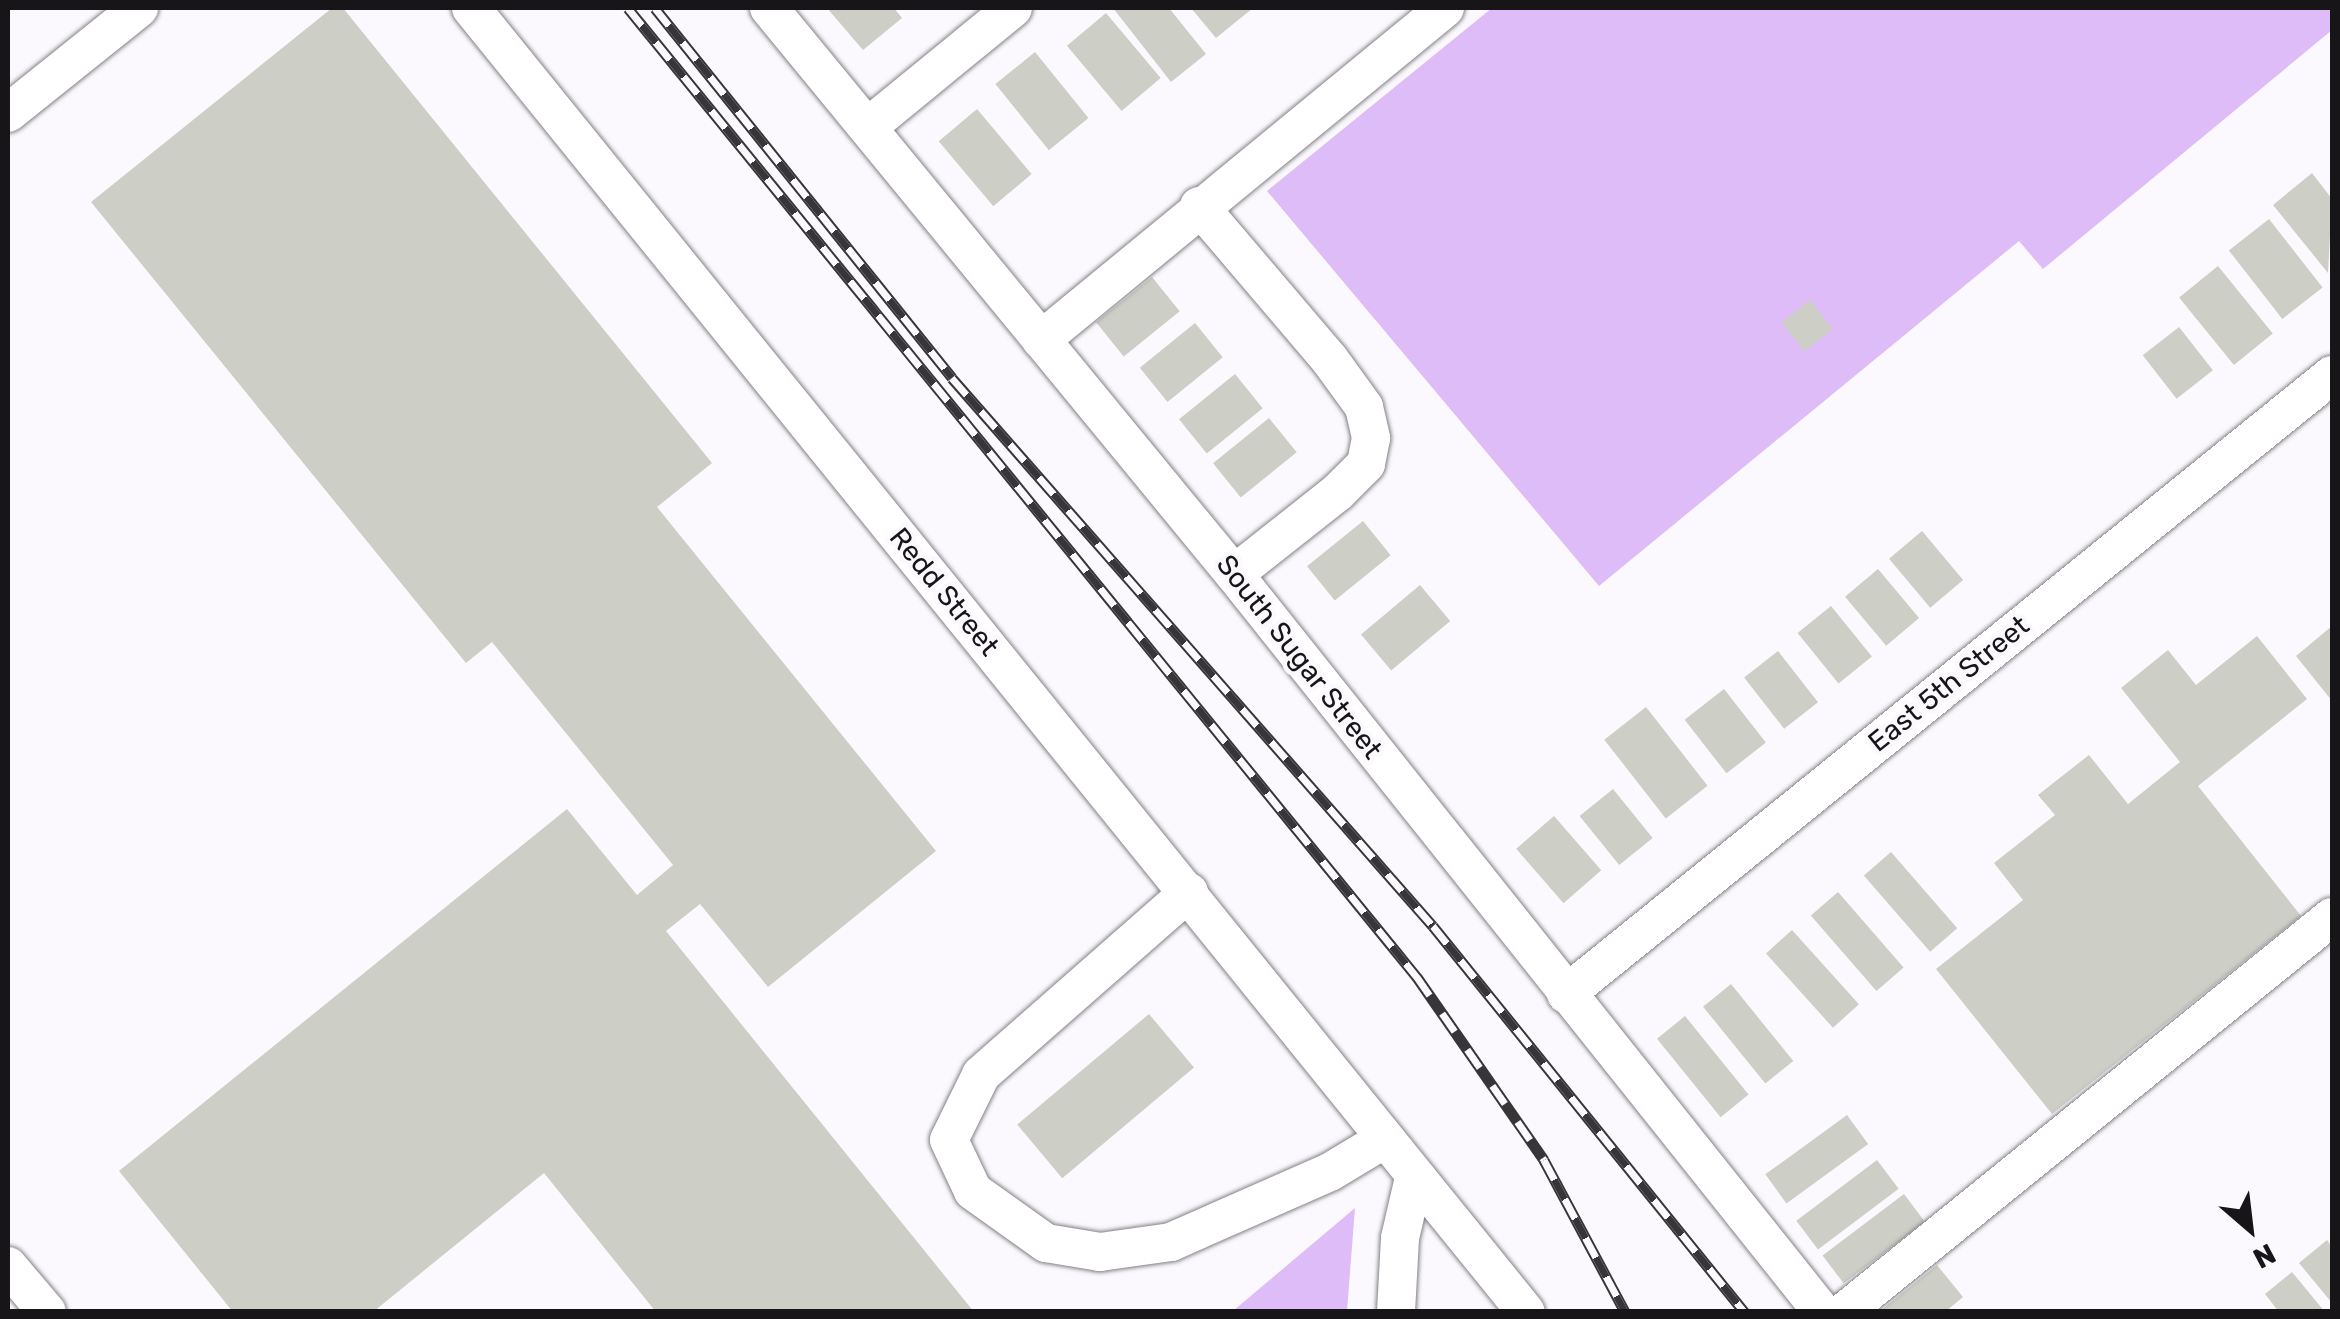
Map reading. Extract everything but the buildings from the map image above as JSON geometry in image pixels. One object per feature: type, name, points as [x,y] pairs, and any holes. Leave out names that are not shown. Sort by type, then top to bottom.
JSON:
[{"type":"street","points":[[8,113],[138,8]]},
{"type":"street","name":"Redd Street","points":[[471,8],[1526,1312]]},
{"type":"street","name":"South Sugar Street","points":[[769,8],[1234,574],[1822,1312]]},
{"type":"street","points":[[869,126],[1013,8]]},
{"type":"street","points":[[1041,340],[1199,206],[1445,8]]},
{"type":"street","points":[[1199,206],[1330,360],[1364,408],[1371,438],[1366,464],[1234,574]]},
{"type":"street","name":"East 5th Street","points":[[1566,994],[2332,374]]},
{"type":"street","points":[[1189,892],[981,1074],[948,1140],[973,1191],[1046,1243],[1100,1252],[1172,1242],[1330,1172],[1386,1139]]},
{"type":"street","points":[[1844,1312],[2332,917]]},
{"type":"street","points":[[1396,1312],[1400,1238],[1414,1178]]},
{"type":"street","points":[[8,1266],[47,1312]]},
{"type":"shaded area","points":[[1492,8],[2332,8],[2332,30],[2043,269],[2019,241],[1599,586],[1267,191]]},
{"type":"shaded area","points":[[1355,1208],[1347,1311],[1233,1311]]},
{"type":"railway","points":[[628,8],[1417,977],[1544,1160],[1625,1312]]},
{"type":"railway","points":[[655,8],[952,378],[1433,926],[1744,1312]]}]
